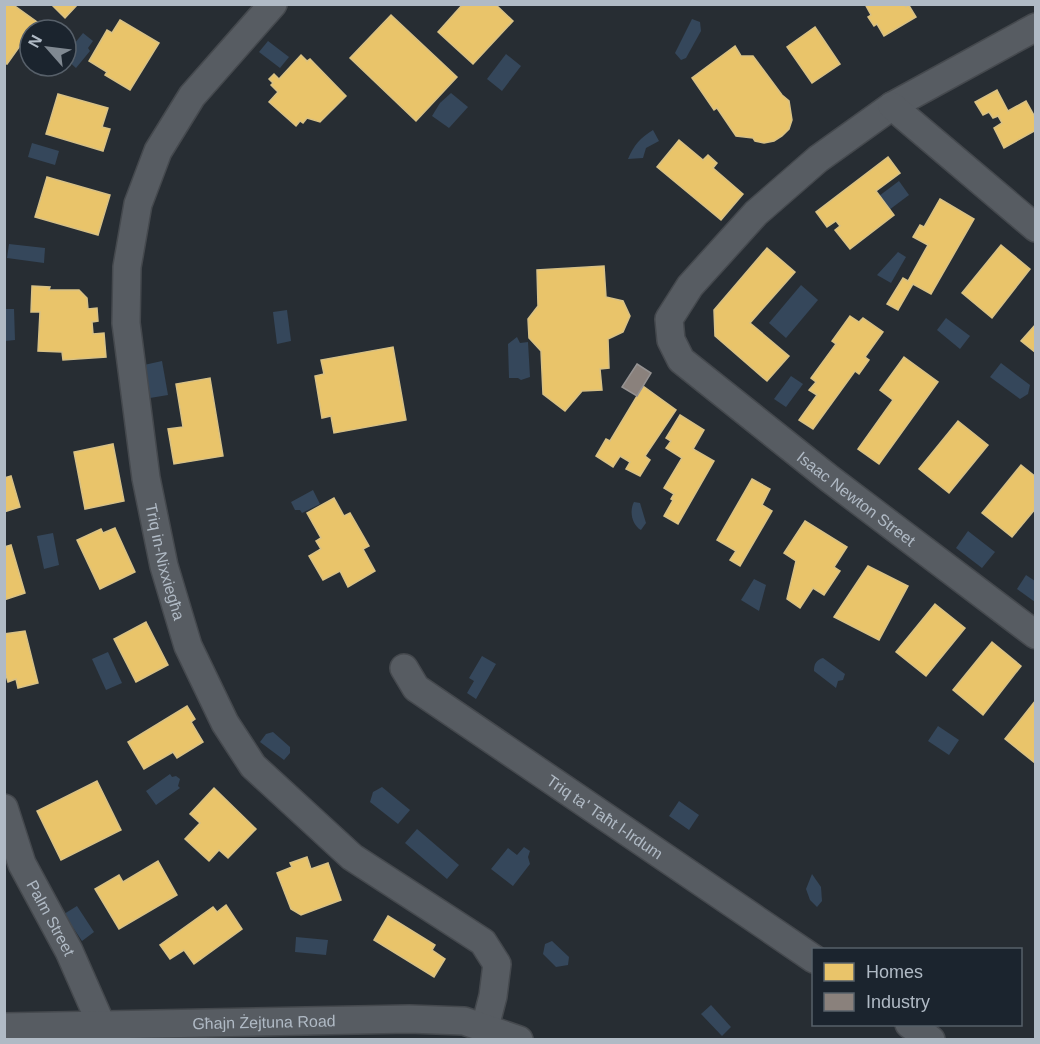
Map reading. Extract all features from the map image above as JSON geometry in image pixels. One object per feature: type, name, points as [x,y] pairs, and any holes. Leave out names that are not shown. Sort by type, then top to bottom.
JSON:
[{"type":"street","name":"Triq in-Nixxiegħa","points":[[273,4],[192,96],[158,151],[138,204],[127,267],[126,322],[146,478],[164,566],[188,646],[225,723],[253,766],[352,857],[483,942],[497,964],[493,996],[485,1027]]},
{"type":"street","points":[[1035,27],[892,106],[1035,228]]},
{"type":"street","name":"Isaac Newton Street","points":[[892,106],[818,159],[756,213],[690,286],[669,319],[670,340],[681,360],[1035,635]]},
{"type":"street","name":"Triq ta' Taħt l-Irdum","points":[[404,668],[416,688],[812,958]]},
{"type":"street","name":"Palm Street","points":[[4,807],[22,864],[69,951],[102,1026]]},
{"type":"street","name":"Għajn Żejtuna Road","points":[[4,1027],[409,1019],[464,1021],[519,1040]]},
{"type":"street","points":[[912,1026],[931,1040]]},
{"type":"water","points":[[692,19],[700,22],[701,31],[686,58],[681,60],[675,53]]},
{"type":"water","points":[[83,33],[93,41],[88,48],[90,51],[78,66],[78,39]]},
{"type":"water","points":[[268,41],[289,57],[280,68],[259,52]]},
{"type":"water","points":[[506,54],[521,66],[502,91],[487,79]]},
{"type":"water","points":[[451,93],[468,107],[449,128],[432,116],[440,103]]},
{"type":"water","points":[[653,130],[659,141],[646,148],[643,158],[628,159],[638,142]]},
{"type":"water","points":[[32,143],[59,151],[55,165],[28,157]]},
{"type":"water","points":[[899,181],[909,195],[885,213],[875,199]]},
{"type":"water","points":[[9,244],[45,248],[44,263],[7,258]]},
{"type":"water","points":[[898,252],[906,257],[891,283],[877,275]]},
{"type":"water","points":[[801,285],[818,300],[786,338],[769,323]]},
{"type":"water","points":[[5,309],[14,309],[15,340],[5,341]]},
{"type":"water","points":[[287,310],[291,341],[277,344],[273,312]]},
{"type":"water","points":[[946,318],[970,336],[960,349],[937,330]]},
{"type":"water","points":[[517,337],[520,343],[528,342],[530,377],[521,380],[509,378],[508,344]]},
{"type":"water","points":[[162,361],[168,395],[150,398],[144,365]]},
{"type":"water","points":[[1001,363],[1030,385],[1028,394],[1020,399],[990,377]]},
{"type":"water","points":[[791,376],[803,384],[786,407],[774,399]]},
{"type":"water","points":[[313,490],[320,504],[302,513],[300,510],[295,510],[291,502]]},
{"type":"water","points":[[634,502],[640,503],[646,523],[641,530],[635,525],[632,517]]},
{"type":"water","points":[[968,531],[995,552],[982,568],[956,548]]},
{"type":"water","points":[[53,533],[59,565],[44,569],[37,536]]},
{"type":"water","points":[[1026,575],[1035,581],[1035,602],[1017,589]]},
{"type":"water","points":[[754,579],[766,585],[759,611],[741,600]]},
{"type":"water","points":[[108,652],[122,683],[106,690],[92,659]]},
{"type":"water","points":[[482,656],[496,664],[476,699],[467,693],[474,681],[469,678]]},
{"type":"water","points":[[823,658],[845,674],[843,680],[838,681],[836,688],[814,671],[816,663]]},
{"type":"water","points":[[938,726],[959,740],[949,755],[928,741]]},
{"type":"water","points":[[273,732],[290,747],[290,753],[284,760],[260,742],[266,734]]},
{"type":"water","points":[[170,774],[180,779],[178,786],[180,788],[156,805],[146,791]]},
{"type":"water","points":[[382,787],[410,810],[398,824],[370,802],[373,792]]},
{"type":"water","points":[[679,801],[699,815],[689,830],[669,816]]},
{"type":"water","points":[[417,829],[459,865],[447,879],[405,843]]},
{"type":"water","points":[[524,847],[530,851],[528,857],[530,864],[513,886],[491,869],[508,848],[517,855]]},
{"type":"water","points":[[812,874],[821,887],[822,901],[817,907],[810,900],[806,889]]},
{"type":"water","points":[[77,906],[94,932],[82,941],[64,914]]},
{"type":"water","points":[[296,937],[328,940],[326,955],[295,952]]},
{"type":"water","points":[[552,941],[569,957],[568,965],[556,967],[543,954],[545,944]]},
{"type":"water","points":[[711,1005],[731,1027],[722,1036],[701,1014]]},
{"type":"building: Homes","points":[[4,4],[12,4],[31,18],[18,18],[18,49],[7,64],[4,63]]},
{"type":"building: Homes","points":[[51,4],[78,4],[65,18]]},
{"type":"building: Homes","points":[[463,4],[495,4],[513,21],[473,64],[438,32]]},
{"type":"building: Homes","points":[[865,4],[904,4],[906,7],[908,4],[916,17],[884,36],[877,24],[874,26],[868,17],[871,15]]},
{"type":"building: Homes","points":[[391,15],[457,77],[416,121],[350,58]]},
{"type":"building: Homes","points":[[120,20],[159,43],[130,90],[105,75],[107,72],[89,61],[107,30],[112,33]]},
{"type":"building: Homes","points":[[815,27],[840,64],[812,83],[787,47]]},
{"type":"building: Homes","points":[[735,46],[741,56],[753,56],[789,101],[792,120],[789,129],[774,141],[764,143],[755,141],[753,138],[736,136],[717,108],[714,110],[692,78]]},
{"type":"building: Homes","points":[[301,55],[307,61],[310,59],[346,96],[320,122],[307,118],[296,126],[269,102],[278,92],[269,79],[274,74],[279,79]]},
{"type":"building: Homes","points":[[997,90],[1008,111],[1026,101],[1036,119],[1036,130],[1004,148],[994,128],[1002,123],[998,116],[993,118],[989,112],[983,115],[975,102]]},
{"type":"building: Homes","points":[[58,94],[108,108],[102,127],[110,129],[103,151],[46,134]]},
{"type":"building: Homes","points":[[679,140],[703,160],[708,155],[717,163],[713,168],[743,194],[721,220],[657,167]]},
{"type":"building: Homes","points":[[888,157],[900,173],[876,191],[894,215],[850,249],[835,230],[840,226],[836,221],[827,227],[816,212]]},
{"type":"building: Homes","points":[[47,177],[110,195],[98,235],[35,217]]},
{"type":"building: Homes","points":[[940,199],[974,219],[931,294],[913,284],[898,310],[887,304],[903,278],[908,281],[928,245],[913,237],[920,225],[924,227]]},
{"type":"building: Homes","points":[[1001,245],[1030,269],[992,318],[962,293]]},
{"type":"building: Homes","points":[[767,248],[795,272],[750,323],[789,356],[767,381],[715,336],[714,310]]},
{"type":"building: Homes","points":[[604,266],[606,297],[623,301],[630,316],[623,332],[608,339],[609,368],[600,369],[602,390],[582,391],[565,411],[543,394],[541,351],[529,338],[528,319],[538,306],[537,270]]},
{"type":"building: Homes","points":[[32,286],[50,287],[49,290],[79,290],[87,298],[88,309],[97,308],[98,321],[92,322],[93,334],[104,333],[106,357],[63,360],[62,352],[38,351],[40,312],[31,312]]},
{"type":"building: Homes","points":[[850,316],[859,322],[863,318],[883,332],[865,357],[869,360],[859,374],[855,371],[813,429],[799,420],[817,395],[809,390],[816,382],[811,378],[836,344],[832,341]]},
{"type":"building: Homes","points":[[1036,324],[1036,353],[1021,341]]},
{"type":"building: Homes","points":[[393,347],[406,420],[334,433],[331,416],[322,418],[315,376],[324,374],[321,360]]},
{"type":"building: Homes","points":[[904,357],[938,382],[879,464],[858,449],[893,400],[880,390]]},
{"type":"building: Homes","points":[[210,378],[223,456],[174,464],[168,429],[183,427],[176,384]]},
{"type":"building: Homes","points":[[643,386],[676,410],[645,456],[650,460],[640,476],[626,469],[630,462],[620,456],[613,467],[596,456],[606,439],[610,441]]},
{"type":"building: Homes","points":[[680,415],[704,430],[693,449],[714,461],[678,524],[664,516],[674,494],[664,488],[682,458],[666,448],[671,441],[666,438]]},
{"type":"building: Homes","points":[[958,421],[988,445],[949,493],[919,469]]},
{"type":"building: Homes","points":[[113,444],[124,501],[85,509],[74,452]]},
{"type":"building: Homes","points":[[1021,465],[1036,477],[1036,508],[1012,537],[982,513]]},
{"type":"building: Homes","points":[[11,476],[20,507],[4,512],[4,478]]},
{"type":"building: Homes","points":[[752,479],[770,489],[762,505],[772,511],[740,566],[730,560],[736,551],[717,540]]},
{"type":"building: Homes","points":[[334,498],[344,516],[350,513],[369,546],[363,549],[375,571],[348,587],[340,571],[323,580],[309,556],[321,549],[316,541],[321,538],[307,513]]},
{"type":"building: Homes","points":[[805,521],[847,547],[834,567],[840,571],[824,595],[813,588],[800,608],[787,599],[796,561],[784,553]]},
{"type":"building: Homes","points":[[115,528],[135,572],[100,589],[77,540],[101,529],[103,533]]},
{"type":"building: Homes","points":[[11,545],[25,593],[4,600],[4,547]]},
{"type":"building: Homes","points":[[868,566],[908,586],[879,640],[834,617]]},
{"type":"building: Homes","points":[[935,604],[965,628],[926,676],[896,652]]},
{"type":"building: Homes","points":[[146,622],[168,665],[136,682],[114,639]]},
{"type":"building: Homes","points":[[25,631],[38,683],[18,688],[16,679],[8,682],[4,668],[4,634]]},
{"type":"building: Homes","points":[[992,642],[1021,666],[983,715],[953,690]]},
{"type":"building: Homes","points":[[1036,700],[1036,762],[1035,763],[1005,739]]},
{"type":"building: Homes","points":[[187,706],[195,719],[191,722],[203,742],[177,758],[173,752],[144,769],[128,742]]},
{"type":"building: Homes","points":[[97,781],[121,830],[61,860],[37,811]]},
{"type":"building: Homes","points":[[214,788],[256,829],[228,858],[219,850],[209,861],[185,839],[200,823],[190,814]]},
{"type":"building: Homes","points":[[307,857],[311,869],[328,863],[341,900],[301,915],[291,909],[277,873],[292,867],[290,863]]},
{"type":"building: Homes","points":[[158,861],[177,895],[119,929],[95,889],[119,875],[123,882]]},
{"type":"building: Homes","points":[[226,905],[242,929],[194,964],[184,950],[170,959],[160,945],[213,907],[217,912]]},
{"type":"building: Homes","points":[[388,916],[435,945],[432,950],[445,959],[434,977],[374,940]]},
{"type":"building: Industry","points":[[637,364],[651,373],[637,396],[622,387]]}]
